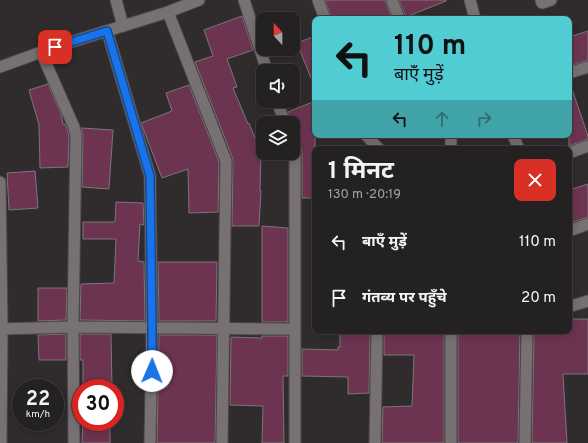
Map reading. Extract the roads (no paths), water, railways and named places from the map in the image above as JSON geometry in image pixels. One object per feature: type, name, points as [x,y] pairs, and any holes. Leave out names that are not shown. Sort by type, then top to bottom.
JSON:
[{"type":"street","points":[[116,0],[123,26]]},
{"type":"street","points":[[0,67],[41,52],[168,12],[197,0]]},
{"type":"street","points":[[244,0],[265,64]]},
{"type":"street","points":[[318,0],[324,16]]},
{"type":"street","points":[[392,0],[398,16]]},
{"type":"street","points":[[470,0],[474,16]]},
{"type":"street","points":[[541,0],[542,3],[551,0]]},
{"type":"street","points":[[168,12],[226,161],[222,443]]},
{"type":"street","points":[[107,31],[150,176],[152,328],[150,443]]},
{"type":"street","points":[[41,52],[74,127],[76,135],[72,327],[74,443]]},
{"type":"street","points":[[572,72],[588,67]]},
{"type":"street","points":[[369,138],[376,146]]},
{"type":"street","points":[[572,152],[588,146]]},
{"type":"street","points":[[295,160],[295,443]]},
{"type":"street","points":[[0,182],[1,443]]},
{"type":"street","points":[[572,230],[588,224]]},
{"type":"street","points":[[572,306],[588,300]]},
{"type":"street","points":[[1,328],[72,327],[294,329]]},
{"type":"street","points":[[375,443],[377,334]]},
{"type":"street","points":[[451,334],[451,443]]},
{"type":"street","points":[[526,443],[527,334]]}]
